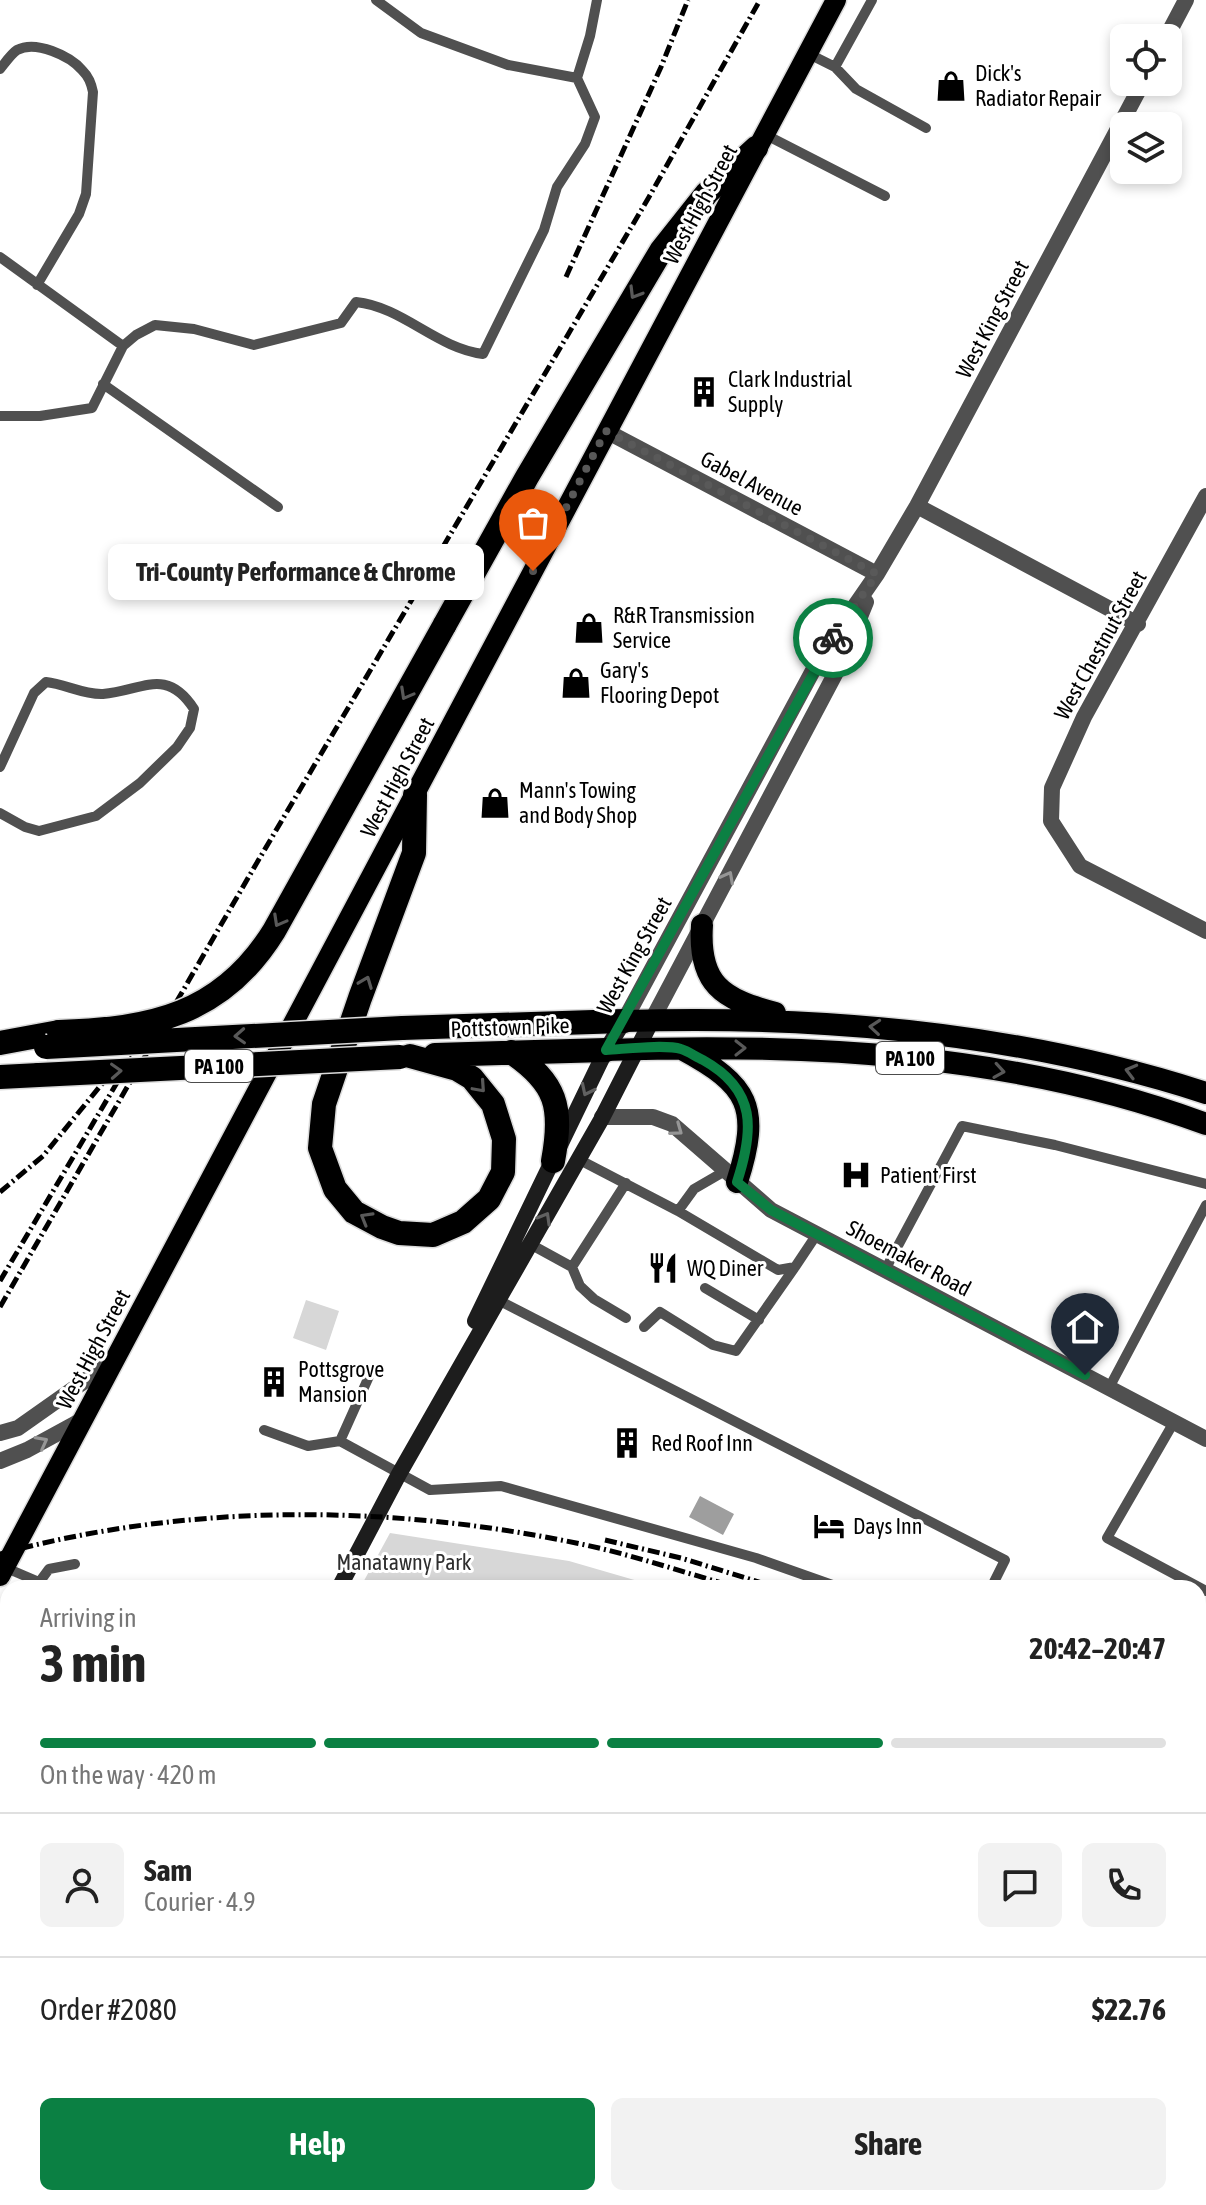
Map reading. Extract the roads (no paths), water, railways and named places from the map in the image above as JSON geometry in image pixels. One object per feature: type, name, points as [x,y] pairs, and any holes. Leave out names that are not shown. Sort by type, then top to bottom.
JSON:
[{"type":"highway","points":[[0,1043],[53,1040],[166,1019],[211,996],[248,969],[274,931],[543,450],[661,251],[698,203],[760,141]]},
{"type":"highway","points":[[405,1057],[449,1066],[472,1078],[493,1104],[504,1139],[503,1172],[489,1199],[463,1222],[433,1235],[399,1233],[354,1212],[335,1189],[320,1148],[324,1104],[414,853],[415,795]]},
{"type":"highway","points":[[702,925],[702,956],[720,991],[746,1005],[803,1020]]},
{"type":"highway","name":"Pottstown Pike","points":[[0,1049],[53,1040],[652,1020],[803,1020],[906,1030],[1072,1056],[1206,1093]]},
{"type":"highway","points":[[680,1048],[716,1068],[743,1098],[749,1135],[731,1176]]},
{"type":"highway","name":"Pottstown Pike","points":[[0,1077],[511,1052],[792,1048],[931,1060],[1056,1080],[1155,1105],[1206,1124]]},
{"type":"highway","points":[[511,1052],[537,1072],[553,1096],[558,1126],[553,1161]]},
{"type":"main road","name":"West High Street","points":[[2,1571],[836,0]]},
{"type":"main road","name":"West King Street","points":[[343,1580],[399,1474],[602,1117],[652,1020]]},
{"type":"main road","name":"West King Street","points":[[410,1456],[606,1050],[624,1021]]},
{"type":"street","points":[[1173,24],[1186,0]]},
{"type":"street","name":"West King Street","points":[[624,1021],[823,652],[877,574],[917,506],[1136,96]]},
{"type":"street","name":"Gabel Avenue","points":[[606,431],[877,574]]},
{"type":"street","name":"West Chestnut Street","points":[[1205,928],[1080,866],[1051,821],[1052,788],[1084,717],[1206,496]]},
{"type":"street","points":[[917,506],[1138,624]]},
{"type":"street","name":"West King Street","points":[[652,1020],[842,661],[877,574]]},
{"type":"street","name":"Shoemaker Road","points":[[602,1117],[653,1117],[672,1124],[771,1210],[1206,1439]]},
{"type":"street","points":[[0,1433],[18,1428],[113,1361]]},
{"type":"street","points":[[0,1461],[82,1420]]},
{"type":"lane","points":[[376,0],[421,33],[508,65],[577,78]]},
{"type":"lane","points":[[0,416],[40,416],[92,408],[123,346],[155,325],[194,329],[254,345],[341,323],[356,302],[376,304],[463,351],[483,354],[544,230],[557,187],[585,144],[595,117],[577,78],[597,0]]},
{"type":"lane","points":[[835,67],[872,0]]},
{"type":"lane","points":[[0,69],[17,51],[29,47],[50,51],[79,66],[90,79],[93,92],[86,194],[79,214],[37,285]]},
{"type":"lane","points":[[807,53],[835,67],[856,89],[926,128]]},
{"type":"lane","points":[[760,141],[885,196]]},
{"type":"lane","points":[[0,257],[123,346]]},
{"type":"lane","points":[[103,384],[278,507]]},
{"type":"lane","points":[[0,767],[34,693],[46,682],[103,694],[154,683],[169,686],[185,695],[194,709],[190,728],[177,747],[140,783],[96,816],[39,831],[0,813]]},
{"type":"lane","points":[[885,1270],[962,1126],[1055,1145],[1206,1184]]},
{"type":"lane","points":[[578,1159],[678,1211],[778,1270],[795,1267]]},
{"type":"lane","points":[[678,1211],[694,1189],[731,1176]]},
{"type":"lane","points":[[572,1267],[626,1183]]},
{"type":"lane","points":[[1109,1388],[1206,1205]]},
{"type":"lane","points":[[644,1327],[660,1312],[713,1345],[736,1351],[817,1234]]},
{"type":"lane","points":[[530,1244],[572,1267],[580,1286],[594,1299],[626,1318]]},
{"type":"lane","points":[[705,1288],[759,1320]]},
{"type":"lane","points":[[498,1300],[1005,1560],[995,1580]]},
{"type":"lane","points":[[340,1441],[371,1372]]},
{"type":"lane","points":[[1174,1422],[1107,1538],[1185,1580]]},
{"type":"lane","points":[[264,1430],[308,1446],[340,1441],[430,1490],[501,1486],[756,1558],[818,1580]]},
{"type":"lane","points":[[41,1580],[49,1569],[75,1564]]},
{"type":"lane","points":[[2,1571],[24,1580]]},
{"type":"railway","points":[[566,277],[688,0]]},
{"type":"railway","points":[[0,1307],[255,866],[649,197],[760,0]]},
{"type":"railway","points":[[0,1281],[138,1047]]},
{"type":"railway","points":[[0,1192],[43,1156],[115,1068]]},
{"type":"railway","points":[[0,1554],[70,1537],[142,1525],[214,1518],[360,1516],[505,1530],[576,1543],[712,1580]]},
{"type":"railway","points":[[605,1540],[681,1558],[752,1580]]},
{"type":"place","name":"Dick's Radiator Repair","points":[[951,86]]},
{"type":"place","name":"Clark Industrial Supply","points":[[704,392]]},
{"type":"place","name":"Tri-County Performance & Chrome","points":[[533,571]]},
{"type":"place","name":"R&R Transmission Service","points":[[589,628]]},
{"type":"place","name":"Gary's Flooring Depot","points":[[576,683]]},
{"type":"place","name":"Mann's Towing and Body Shop","points":[[495,803]]},
{"type":"place","name":"Patient First","points":[[856,1175]]},
{"type":"place","name":"WQ Diner","points":[[663,1268]]},
{"type":"place","name":"Pottsgrove Mansion","points":[[274,1382]]},
{"type":"place","name":"Red Roof Inn","points":[[627,1443]]},
{"type":"place","name":"Days Inn","points":[[829,1526]]},
{"type":"park label","name":"Manatawny Park","points":[[404,1562]]}]
